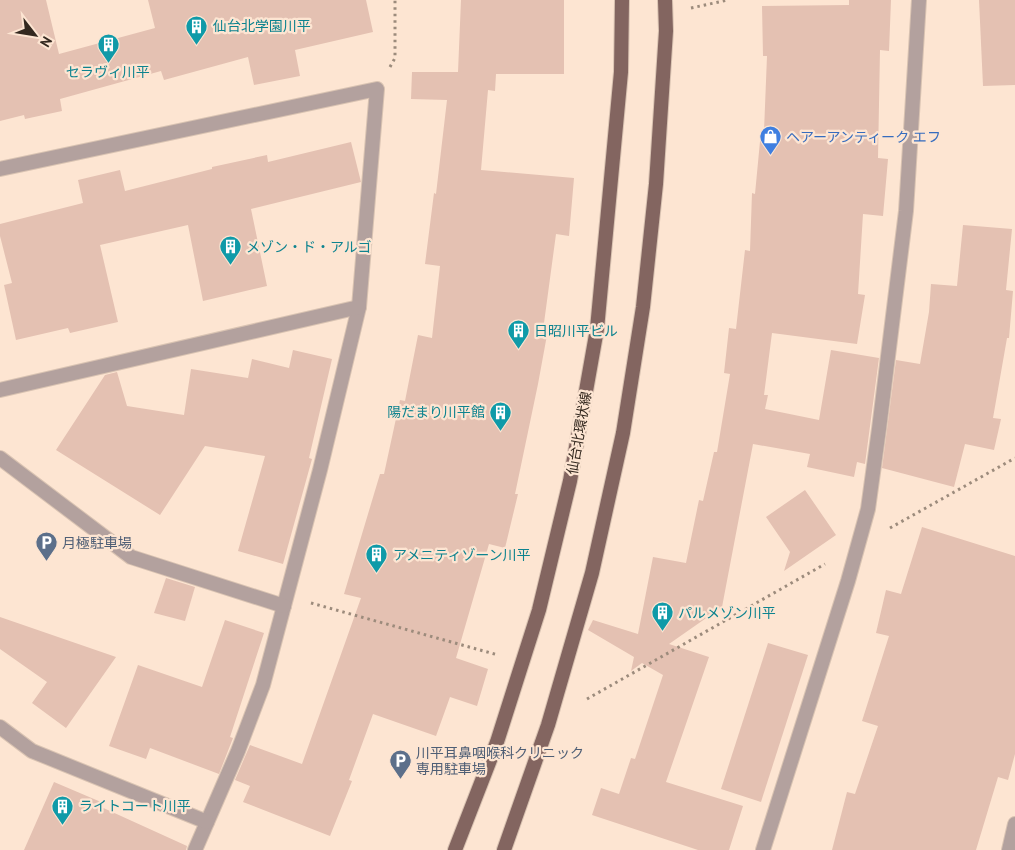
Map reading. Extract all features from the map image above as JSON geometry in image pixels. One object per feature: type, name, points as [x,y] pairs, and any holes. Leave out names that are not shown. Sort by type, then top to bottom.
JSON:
[{"type":"main road","name":"仙台北環状線","points":[[456,850],[497,742],[539,610],[570,481],[597,329],[621,72],[622,0]]},
{"type":"main road","points":[[504,850],[551,716],[592,573],[623,433],[643,307],[656,184],[666,32],[665,0]]},
{"type":"street","points":[[763,850],[848,581],[868,509],[906,212],[919,0]]},
{"type":"street","points":[[0,169],[377,89],[359,307],[320,470],[263,685],[238,751],[195,850]]},
{"type":"street","points":[[0,390],[359,307]]},
{"type":"street","points":[[0,458],[132,557],[285,601]]},
{"type":"street","points":[[0,727],[32,751],[207,822]]},
{"type":"street","points":[[1009,850],[1015,824]]},
{"type":"path","points":[[377,89],[396,58],[395,0]]},
{"type":"path","points":[[691,8],[728,0]]},
{"type":"path","points":[[587,699],[1015,458]]},
{"type":"path","points":[[285,601],[498,656]]},
{"type":"building","points":[[0,0],[46,0],[59,54],[155,28],[148,0],[366,0],[373,32],[295,50],[300,76],[254,85],[248,57],[164,80],[161,71],[60,99],[62,111],[25,119],[24,115],[0,121]]},
{"type":"building","points":[[461,0],[564,0],[564,74],[496,74],[495,91],[488,90],[481,170],[574,178],[569,236],[556,234],[544,323],[549,324],[515,494],[518,494],[505,548],[489,544],[456,658],[488,669],[477,706],[450,697],[436,736],[373,714],[349,780],[352,781],[330,836],[243,802],[250,786],[235,780],[250,745],[302,764],[361,598],[344,594],[380,474],[384,474],[400,400],[405,401],[418,335],[432,338],[440,266],[425,264],[434,193],[436,194],[447,100],[411,99],[412,72],[458,72]]},
{"type":"building","points":[[849,0],[891,0],[889,51],[880,50],[878,158],[888,159],[883,216],[863,214],[858,294],[865,295],[857,344],[772,333],[764,395],[768,395],[765,409],[819,420],[831,350],[879,358],[865,464],[857,462],[854,477],[807,467],[810,454],[753,444],[722,607],[669,644],[709,657],[666,782],[743,806],[729,850],[698,850],[592,815],[601,788],[619,794],[631,758],[635,759],[663,675],[642,663],[631,671],[634,657],[588,630],[593,620],[638,634],[653,557],[686,563],[699,500],[703,501],[714,452],[717,452],[730,374],[724,373],[729,328],[736,329],[745,250],[750,251],[752,193],[755,194],[761,131],[764,131],[767,56],[763,56],[762,6],[849,5]]},
{"type":"building","points":[[979,0],[1015,0],[1015,85],[983,86]]},
{"type":"building","points":[[351,142],[361,182],[251,209],[267,286],[203,301],[188,225],[100,245],[118,322],[70,333],[68,328],[16,340],[4,285],[12,283],[0,236],[0,224],[83,203],[78,180],[120,170],[125,191],[212,169],[212,167],[267,155],[268,162]]},
{"type":"building","points":[[963,225],[1012,229],[1006,290],[1013,291],[1009,338],[1007,338],[993,418],[1001,419],[994,450],[965,444],[954,487],[882,468],[896,360],[920,364],[929,312],[931,284],[957,286]]},
{"type":"building","points":[[293,350],[332,359],[309,458],[312,459],[283,564],[238,551],[265,456],[205,446],[160,515],[56,450],[105,375],[117,372],[127,406],[184,415],[191,369],[248,378],[252,359],[289,368]]},
{"type":"building","points":[[805,490],[836,535],[784,571],[790,552],[766,517]]},
{"type":"building","points":[[922,527],[1015,556],[1015,754],[1008,780],[998,777],[976,850],[832,850],[847,792],[855,794],[878,726],[862,721],[889,636],[876,633],[886,590],[901,594]]},
{"type":"building","points":[[166,578],[195,587],[185,621],[154,613]]},
{"type":"building","points":[[0,617],[116,657],[66,728],[32,703],[47,682],[0,649]]},
{"type":"building","points":[[225,620],[264,633],[230,737],[233,738],[219,774],[150,748],[146,759],[109,746],[138,665],[202,687]]},
{"type":"building","points":[[768,643],[808,655],[761,802],[721,789]]},
{"type":"building","points":[[54,782],[101,802],[99,806],[187,846],[186,850],[24,850]]},
{"type":"place","name":"仙台北学園川平","points":[[197,45]]},
{"type":"place","name":"セラヴィ川平","points":[[108,63]]},
{"type":"place","name":"ヘアーアンティーク エフ","points":[[770,156]]},
{"type":"place","name":"メゾン・ド・アルゴ","points":[[230,266]]},
{"type":"place","name":"日昭川平ビル","points":[[518,350]]},
{"type":"place","name":"陽だまり川平館","points":[[501,431]]},
{"type":"place","name":"月極駐車場","points":[[46,562]]},
{"type":"place","name":"アメニティゾーン川平","points":[[377,574]]},
{"type":"place","name":"パルメゾン川平","points":[[662,632]]},
{"type":"place","name":"川平耳鼻咽喉科クリニック 専用駐車場","points":[[400,780]]},
{"type":"place","name":"ライトコート川平","points":[[63,825]]}]
